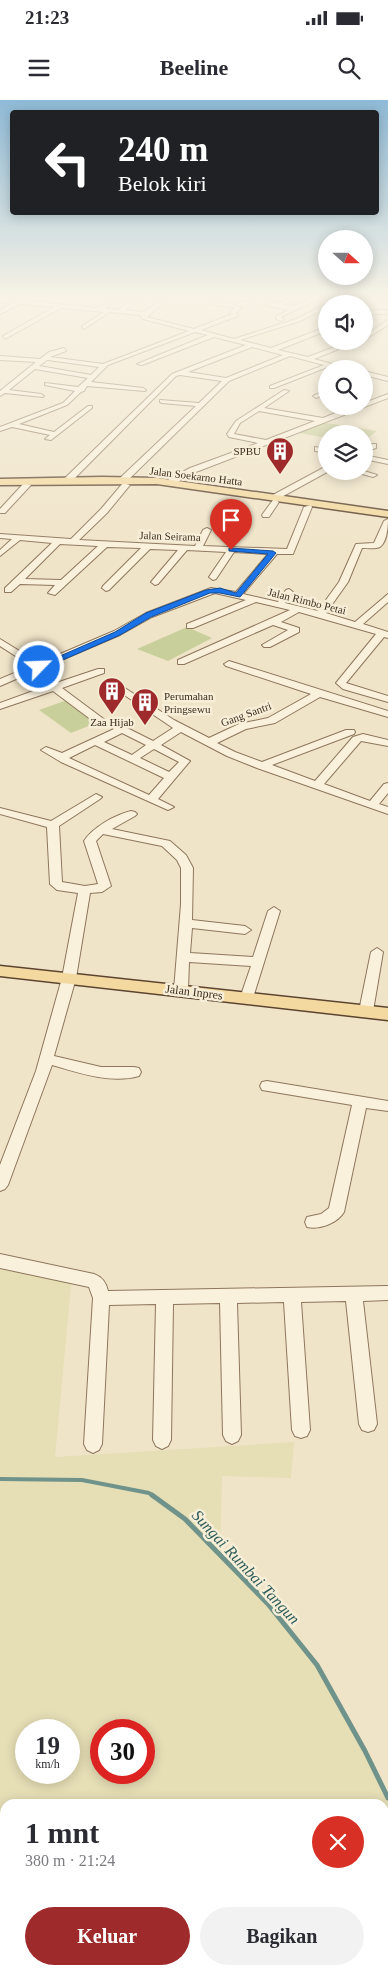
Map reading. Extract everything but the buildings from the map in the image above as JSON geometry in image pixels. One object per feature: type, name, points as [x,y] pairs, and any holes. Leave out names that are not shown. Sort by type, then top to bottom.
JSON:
[{"type":"main road","name":"Jalan Soekarno Hatta","points":[[0,486],[67,481],[169,483],[388,519]]},
{"type":"main road","name":"Jalan Soekarno Hatta","points":[[0,482],[27,486],[124,482],[388,514]]},
{"type":"main road","name":"Jalan Inpres","points":[[0,971],[388,1014]]},
{"type":"street","points":[[50,384],[82,390]]},
{"type":"street","points":[[0,429],[65,404],[88,384]]},
{"type":"street","points":[[93,384],[109,386]]},
{"type":"street","points":[[67,481],[164,384]]},
{"type":"street","points":[[72,543],[104,511],[124,482],[222,384]]},
{"type":"street","points":[[267,442],[230,435],[238,422],[287,391],[272,387],[278,384]]},
{"type":"street","points":[[2,392],[41,396]]},
{"type":"street","points":[[373,402],[388,396]]},
{"type":"street","points":[[162,401],[201,405]]},
{"type":"street","points":[[65,404],[83,412]]},
{"type":"street","points":[[13,425],[52,437],[90,407]]},
{"type":"street","points":[[258,409],[323,420]]},
{"type":"street","points":[[169,483],[193,470],[336,415]]},
{"type":"street","points":[[373,459],[388,462]]},
{"type":"street","points":[[266,515],[274,500],[318,475]]},
{"type":"street","points":[[2,511],[27,486]]},
{"type":"street","name":"Jalan Seirama","points":[[0,536],[104,545],[273,553],[290,552],[308,507]]},
{"type":"street","points":[[320,614],[332,602],[356,556],[359,546],[377,545],[388,519]]},
{"type":"street","points":[[198,548],[207,530]]},
{"type":"street","points":[[0,554],[18,538]]},
{"type":"street","points":[[8,590],[57,542]]},
{"type":"street","points":[[52,592],[104,545]]},
{"type":"street","points":[[106,588],[148,546]]},
{"type":"street","points":[[155,582],[184,548]]},
{"type":"street","points":[[213,577],[231,550]]},
{"type":"street","points":[[238,595],[273,553]]},
{"type":"street","points":[[18,581],[61,583]]},
{"type":"street","name":"Jalan Rimbo Petai","points":[[0,683],[117,633],[149,615],[208,591],[220,590],[253,600],[320,614],[384,634]]},
{"type":"street","points":[[279,606],[289,592]]},
{"type":"street","points":[[356,626],[388,597]]},
{"type":"street","points":[[190,626],[253,600]]},
{"type":"street","points":[[181,662],[296,610]]},
{"type":"street","points":[[267,645],[296,630],[273,622]]},
{"type":"street","points":[[384,634],[341,683],[346,688],[388,699]]},
{"type":"street","points":[[1,643],[35,667],[55,688],[106,723],[122,729],[185,761],[151,800]]},
{"type":"street","points":[[229,664],[300,686],[318,694],[388,714]]},
{"type":"street","points":[[0,676],[35,667]]},
{"type":"street","points":[[0,696],[5,704],[101,671]]},
{"type":"street","points":[[114,684],[180,728],[231,754],[388,811]]},
{"type":"street","name":"Gang Santri","points":[[208,743],[243,726],[271,721],[318,694]]},
{"type":"street","points":[[132,759],[180,728]]},
{"type":"street","points":[[62,756],[122,729]]},
{"type":"street","points":[[261,766],[350,732]]},
{"type":"street","points":[[317,785],[357,739],[363,737],[388,743]]},
{"type":"street","points":[[94,741],[171,777]]},
{"type":"street","points":[[46,750],[168,807]]},
{"type":"street","points":[[372,806],[388,786]]},
{"type":"street","points":[[0,811],[53,825],[96,797]]},
{"type":"street","points":[[53,825],[56,884],[61,887],[84,890],[98,889],[105,886],[90,841],[101,830],[131,814]]},
{"type":"street","points":[[101,830],[166,843],[182,858],[187,868],[181,990]]},
{"type":"street","points":[[0,1185],[47,1060],[69,978],[84,890]]},
{"type":"street","points":[[247,998],[274,911]]},
{"type":"street","points":[[185,923],[245,930]]},
{"type":"street","points":[[366,1011],[377,952]]},
{"type":"street","points":[[183,957],[257,962]]},
{"type":"street","points":[[47,1060],[79,1068],[119,1074],[134,1072]]},
{"type":"street","points":[[267,1086],[388,1106]]},
{"type":"street","points":[[313,1222],[336,1212],[360,1102]]},
{"type":"street","points":[[0,1261],[94,1281],[99,1287],[101,1298],[93,1444]]},
{"type":"street","points":[[101,1298],[388,1293]]},
{"type":"street","points":[[354,1294],[368,1424]]},
{"type":"street","points":[[292,1295],[301,1430]]},
{"type":"street","points":[[228,1296],[232,1435]]},
{"type":"street","points":[[162,1440],[165,1297]]},
{"type":"shaded area","points":[[0,1263],[72,1275],[55,1457],[294,1442],[291,1478],[222,1476],[220,1555],[268,1604],[317,1665],[365,1751],[388,1799],[0,1799]]},
{"type":"green space","points":[[321,422],[340,425],[318,425],[318,436],[294,432]]},
{"type":"green space","points":[[187,627],[212,638],[168,661],[137,649]]},
{"type":"green space","points":[[67,700],[96,723],[71,733],[39,710]]},
{"type":"waterway","name":"Sungai Rumbai Tangun","points":[[0,1479],[82,1480],[149,1493],[154,1497]]},
{"type":"waterway","name":"Sungai Rumbai Tangun","points":[[152,1495],[185,1519],[268,1604],[317,1665],[365,1751],[388,1798]]},
{"type":"place","name":"SPBU","points":[[280,475]]},
{"type":"place","name":"Zaa Hijab","points":[[112,715]]},
{"type":"place","name":"Perumahan Pringsewu","points":[[145,726]]},
{"type":"route","points":[[39,667],[133,626],[149,615],[208,591],[220,590],[238,595],[273,553],[231,550]]}]
